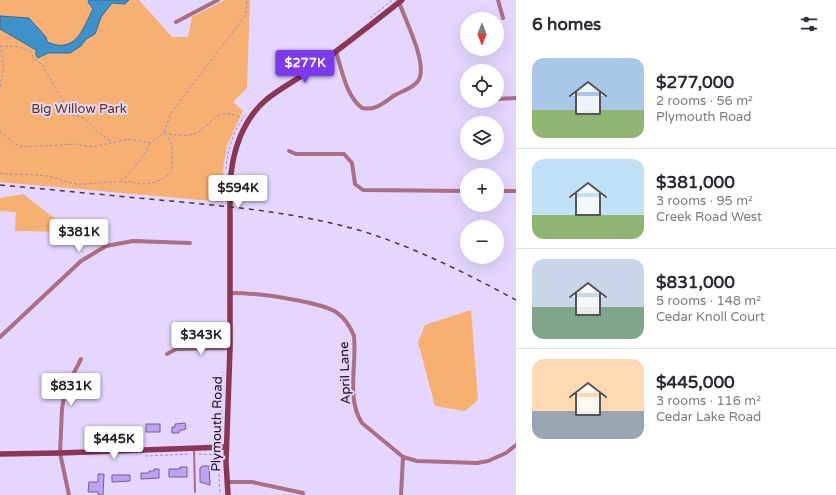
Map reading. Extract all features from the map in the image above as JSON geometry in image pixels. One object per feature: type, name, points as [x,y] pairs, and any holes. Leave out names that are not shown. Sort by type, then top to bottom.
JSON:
[{"type":"main road","name":"Plymouth Road","points":[[228,495],[226,448],[230,348],[230,185],[231,165],[235,146],[241,133],[255,111],[268,99],[336,52],[400,1]]},
{"type":"main road","points":[[0,454],[226,448]]},
{"type":"street","points":[[176,22],[218,0]]},
{"type":"street","points":[[498,0],[501,12]]},
{"type":"street","points":[[336,52],[354,100],[362,108],[373,109],[379,107],[399,93],[414,85],[421,74],[421,61],[400,1]]},
{"type":"street","points":[[504,98],[516,98]]},
{"type":"street","points":[[289,151],[296,154],[344,154],[352,163],[355,184],[363,190],[460,191]]},
{"type":"street","points":[[504,191],[516,191]]},
{"type":"street","points":[[0,337],[81,261],[106,246],[133,241],[190,243]]},
{"type":"street","name":"April Lane","points":[[230,293],[257,293],[277,296],[327,308],[341,316],[351,329],[354,336],[354,400],[358,416],[362,423],[403,457],[417,461],[477,463],[498,457],[516,445]]},
{"type":"street","points":[[167,354],[176,349],[230,348]]},
{"type":"street","points":[[68,495],[60,453],[65,390],[81,359]]},
{"type":"street","points":[[401,495],[403,457]]},
{"type":"street","points":[[228,482],[252,482],[303,493]]},
{"type":"lane","points":[[194,449],[195,492]]},
{"type":"path","points":[[0,131],[15,144],[23,147],[74,144],[91,147],[111,141],[130,139],[150,142],[156,140],[164,132],[171,113],[246,15],[247,0]]},
{"type":"path","points":[[0,87],[4,67],[0,46],[19,47],[31,52],[34,59],[42,64],[64,103],[65,112],[69,116],[82,117],[103,136],[111,141]]},
{"type":"path","points":[[164,132],[167,134],[184,136],[195,135],[212,120],[224,114],[232,114],[243,118]]},
{"type":"path","points":[[0,173],[46,176],[77,184],[121,181],[128,183],[130,181],[144,185],[168,176],[172,171],[172,145],[167,134]]},
{"type":"path","points":[[121,181],[132,172],[144,155],[150,142]]},
{"type":"path","points":[[220,495],[219,448],[224,371]]},
{"type":"green space","name":"Big Willow Park","points":[[0,0],[109,0],[112,3],[125,4],[129,0],[139,0],[172,37],[188,37],[192,17],[225,0],[250,0],[247,88],[233,102],[243,111],[227,146],[223,169],[223,202],[0,182]]},
{"type":"green space","points":[[23,194],[66,227],[70,232],[15,231],[16,212],[0,211],[0,198]]},
{"type":"green space","points":[[471,310],[478,400],[465,411],[435,406],[418,342],[425,325]]},
{"type":"water","points":[[89,0],[129,0],[125,4],[112,3],[101,17],[95,34],[86,39],[81,46],[70,53],[48,53],[38,58],[36,55],[36,50],[0,29],[0,16],[29,18],[46,37],[47,42],[57,45],[71,43],[81,32],[93,9],[88,2]]},
{"type":"building","points":[[185,423],[186,429],[179,431],[179,433],[172,433],[172,427],[175,427],[175,424]]},
{"type":"building","points":[[146,424],[160,424],[160,432],[146,432]]},
{"type":"building","points":[[122,427],[140,428],[140,434],[132,433],[132,435],[122,435]]},
{"type":"building","points":[[202,466],[209,466],[210,485],[200,482],[200,468]]},
{"type":"building","points":[[180,467],[187,467],[187,477],[169,477],[169,469],[180,469]]},
{"type":"building","points":[[154,469],[159,469],[159,478],[141,479],[141,473],[149,473],[149,471],[154,471]]},
{"type":"building","points":[[98,474],[104,474],[103,495],[98,495],[98,492],[88,492],[89,482],[98,482]]},
{"type":"building","points":[[112,475],[130,475],[130,481],[112,482]]},
{"type":"railway","points":[[0,185],[243,208],[291,215],[338,225],[362,231],[421,253],[516,300]]}]
